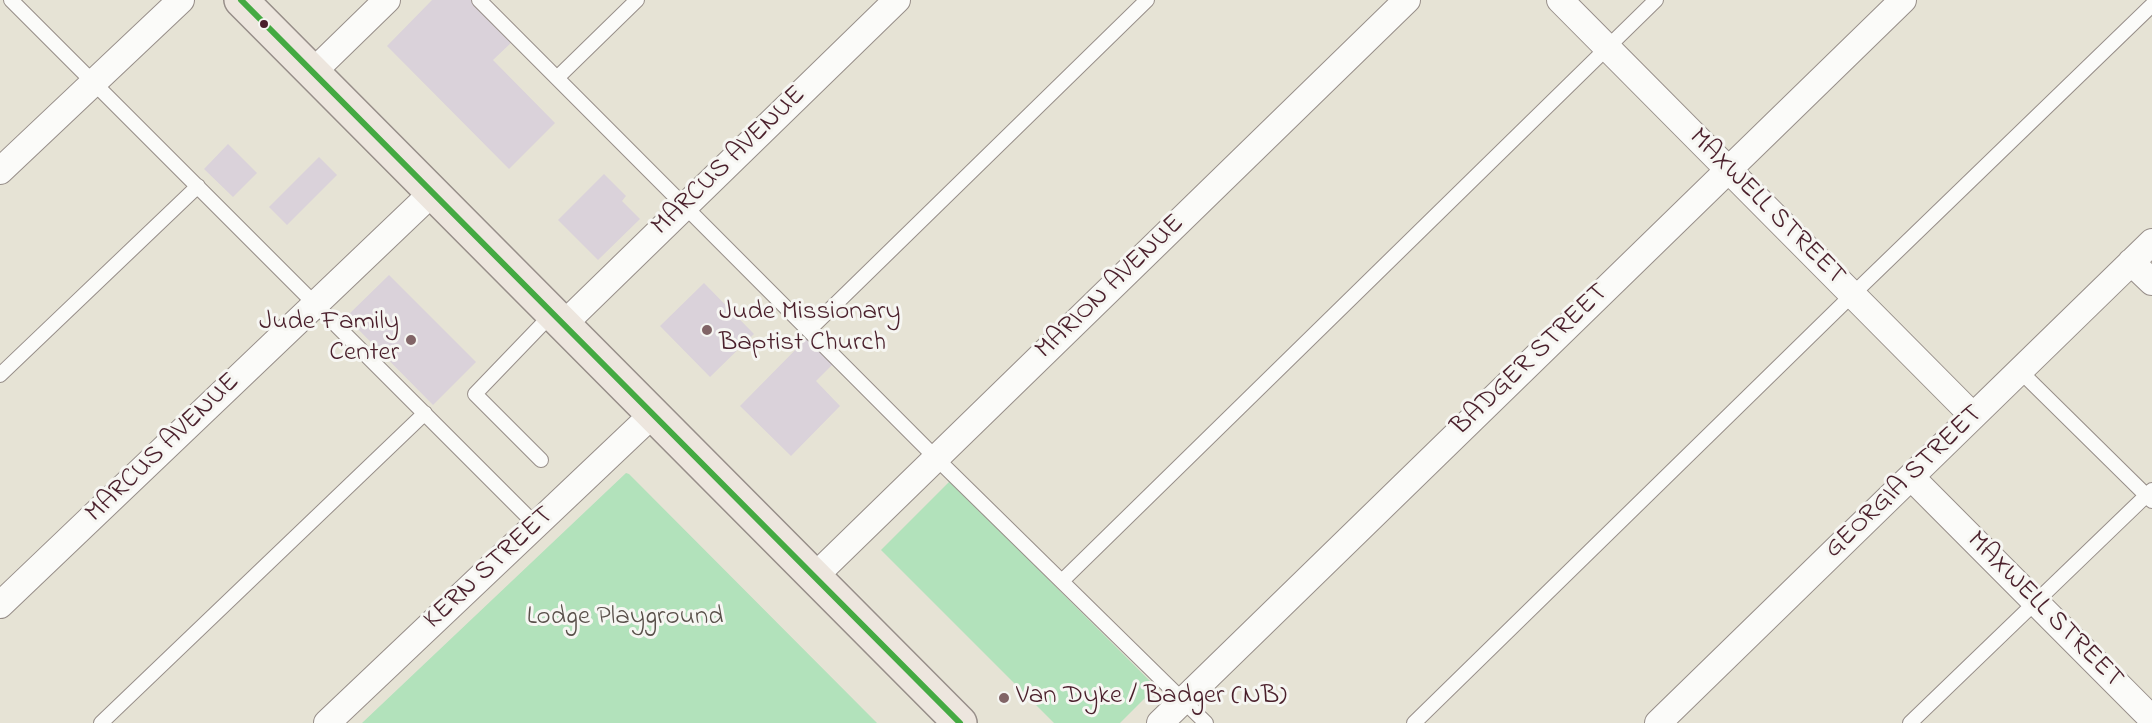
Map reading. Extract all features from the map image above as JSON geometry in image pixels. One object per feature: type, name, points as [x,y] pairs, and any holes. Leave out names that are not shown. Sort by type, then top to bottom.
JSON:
[{"type":"main road","points":[[241,0],[960,723]]},
{"type":"street","points":[[0,171],[181,0]]},
{"type":"street","points":[[312,72],[387,0]]},
{"type":"street","name":"MARCUS AVENUE","points":[[558,319],[684,206],[897,0]]},
{"type":"street","name":"MARION AVENUE","points":[[814,577],[1407,0]]},
{"type":"street","name":"MAXWELL STREET","points":[[1560,0],[1973,416]]},
{"type":"street","name":"BADGER STREET","points":[[1160,723],[1903,0]]},
{"type":"street","name":"MARCUS AVENUE","points":[[0,605],[432,193]]},
{"type":"street","name":"GEORGIA STREET","points":[[1658,723],[2152,242]]},
{"type":"street","points":[[2131,262],[2152,282]]},
{"type":"street","name":"KERN STREET","points":[[327,723],[653,414]]},
{"type":"street","name":"MAXWELL STREET","points":[[1911,477],[2036,602],[2147,719]]},
{"type":"lane","points":[[11,0],[536,525]]},
{"type":"lane","points":[[479,0],[936,458],[1206,723]]},
{"type":"lane","points":[[556,78],[637,0]]},
{"type":"lane","points":[[809,330],[1148,0]]},
{"type":"lane","points":[[1062,581],[1656,0]]},
{"type":"lane","points":[[1414,723],[2152,5]]},
{"type":"lane","points":[[0,375],[198,186]]},
{"type":"lane","points":[[541,460],[475,394],[558,319]]},
{"type":"lane","points":[[1910,723],[2150,495],[2020,371]]},
{"type":"lane","points":[[101,723],[425,413]]},
{"type":"green space","name":"Lodge Playground","points":[[626,473],[877,723],[362,723]]},
{"type":"green space","points":[[950,481],[1156,687],[1120,723],[1054,723],[881,550]]},
{"type":"building","points":[[432,0],[473,0],[514,40],[493,60],[555,123],[509,169],[387,46]]},
{"type":"building","points":[[228,144],[257,173],[233,197],[204,169]]},
{"type":"building","points":[[319,157],[337,175],[287,225],[269,207]]},
{"type":"building","points":[[604,174],[626,196],[622,201],[640,219],[598,260],[558,220]]},
{"type":"building","name":"Jude Family Center","points":[[389,275],[476,362],[433,405],[346,317]]},
{"type":"building","name":"Jude Missionary Baptist Church","points":[[704,283],[754,334],[710,377],[660,326]]},
{"type":"building","points":[[807,338],[833,364],[816,381],[840,406],[791,456],[740,406]]},
{"type":"transit line","points":[[241,0],[960,723]]},
{"type":"place","name":"Jude Missionary Baptist Church","points":[[707,330]]},
{"type":"place","name":"Jude Family Center","points":[[411,340]]},
{"type":"place","name":"Van Dyke / Badger (NB)","points":[[1004,698]]}]
